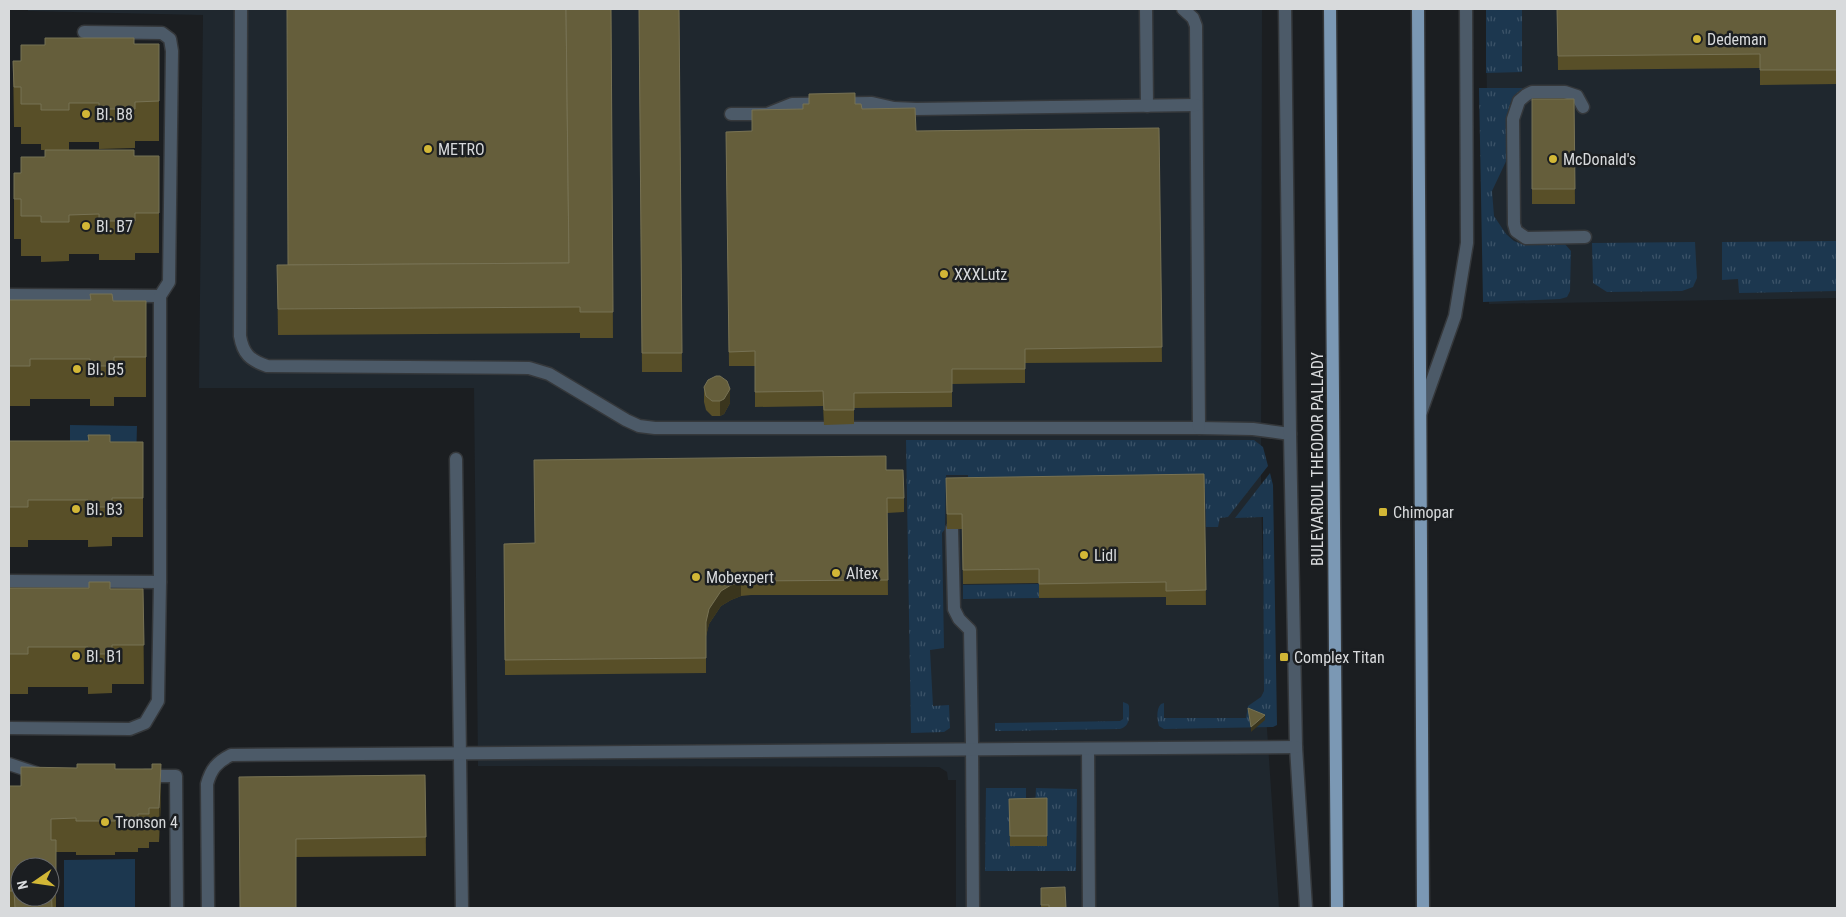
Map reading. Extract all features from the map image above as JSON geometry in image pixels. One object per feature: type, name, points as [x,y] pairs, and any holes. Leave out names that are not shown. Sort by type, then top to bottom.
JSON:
[{"type":"main road","name":"BULEVARDUL THEODOR PALLADY","points":[[1330,9],[1337,908]]},
{"type":"main road","points":[[1418,9],[1423,908]]},
{"type":"street","points":[[241,9],[240,336],[242,348],[256,362],[267,366],[529,368],[549,374],[626,420],[639,426],[655,428],[1199,428],[1253,429],[1290,434]]},
{"type":"street","points":[[1146,9],[1147,106]]},
{"type":"street","points":[[1183,9],[1193,18],[1196,26],[1199,428]]},
{"type":"street","points":[[1285,9],[1296,747],[1306,908]]},
{"type":"street","points":[[1420,414],[1455,316],[1466,250],[1466,9]]},
{"type":"street","points":[[9,728],[130,729],[145,723],[158,701],[160,296],[170,282],[172,51],[170,39],[162,33],[84,32]]},
{"type":"street","points":[[1583,107],[1577,96],[1565,92],[1532,92],[1519,102],[1513,119],[1514,224],[1516,231],[1526,238],[1585,237]]},
{"type":"street","points":[[731,114],[767,114],[792,104],[872,103],[894,108],[916,109],[1196,106]]},
{"type":"street","points":[[9,295],[160,296]]},
{"type":"street","points":[[456,459],[462,908]]},
{"type":"street","points":[[952,529],[953,604],[959,619],[970,630],[973,908]]},
{"type":"street","points":[[9,581],[160,582]]},
{"type":"street","points":[[208,908],[207,784],[210,772],[219,761],[231,755],[1296,747]]},
{"type":"street","points":[[1088,749],[1089,908]]},
{"type":"street","points":[[9,764],[48,775]]},
{"type":"street","points":[[130,776],[176,776],[177,908]]},
{"type":"shaded area","points":[[28,9],[1262,9],[1261,491],[1267,729],[1279,908],[956,908],[956,780],[948,780],[947,772],[939,767],[478,766],[474,388],[199,388],[203,15],[28,11]]},
{"type":"shaded area","points":[[1486,9],[1837,9],[1837,298],[1489,304]]},
{"type":"green space","points":[[1486,9],[1522,9],[1522,72],[1486,73]]},
{"type":"green space","points":[[1479,88],[1523,88],[1510,104],[1508,112],[1509,155],[1492,191],[1494,216],[1506,234],[1514,241],[1522,244],[1564,243],[1571,251],[1570,291],[1567,297],[1560,299],[1483,302]]},
{"type":"green space","points":[[1837,241],[1837,291],[1739,293],[1738,279],[1722,280],[1722,242]]},
{"type":"green space","points":[[1695,242],[1697,278],[1693,287],[1682,291],[1607,292],[1593,283],[1592,243]]},
{"type":"green space","points":[[70,425],[137,426],[136,462],[70,461]]},
{"type":"green space","points":[[906,440],[1254,440],[1263,447],[1268,466],[1228,517],[1220,518],[1218,527],[1206,527],[1205,488],[968,490],[968,475],[946,475],[945,529],[942,533],[944,648],[930,650],[933,706],[949,705],[950,728],[944,732],[911,733]]},
{"type":"green space","points":[[1270,473],[1273,485],[1277,725],[1273,727],[1164,729],[1159,726],[1158,721],[1159,706],[1161,704],[1164,703],[1164,718],[1246,718],[1248,706],[1261,697],[1264,691],[1263,517],[1235,518]]},
{"type":"green space","points":[[1039,584],[1039,598],[963,599],[963,585]]},
{"type":"green space","points":[[1123,702],[1129,706],[1129,717],[1126,726],[1120,729],[995,731],[995,723],[1120,721],[1123,719]]},
{"type":"green space","points":[[986,788],[1026,788],[1026,808],[1010,846],[1047,846],[1035,808],[1036,788],[1077,789],[1076,871],[985,871]]},
{"type":"green space","points":[[135,859],[135,908],[64,908],[64,860]]},
{"type":"building","name":"METRO","points":[[287,9],[566,9],[569,263],[288,265]]},
{"type":"building","points":[[566,9],[611,9],[613,312],[580,312],[580,307],[278,309],[277,265],[569,263]]},
{"type":"building","points":[[639,9],[679,9],[682,353],[642,353]]},
{"type":"building","name":"Dedeman","points":[[1557,9],[1837,9],[1837,70],[1760,70],[1760,54],[1558,56]]},
{"type":"building","points":[[45,38],[134,38],[134,44],[159,44],[159,101],[135,102],[135,109],[99,109],[99,103],[69,103],[69,110],[41,110],[41,104],[21,104],[21,87],[14,87],[13,61],[21,61],[21,45],[45,45]]},
{"type":"building","name":"XXXLutz","points":[[855,93],[855,104],[861,104],[862,109],[915,108],[916,131],[1159,128],[1162,347],[1025,349],[1025,369],[952,369],[952,392],[854,393],[854,410],[824,410],[823,391],[755,392],[755,351],[729,352],[726,132],[752,131],[752,110],[803,109],[803,104],[809,104],[809,94]]},
{"type":"building","name":"McDonald's","points":[[1532,99],[1574,99],[1575,189],[1532,189]]},
{"type":"building","points":[[45,150],[134,150],[134,156],[159,156],[159,213],[135,213],[135,221],[99,221],[99,214],[69,215],[69,222],[41,222],[41,216],[21,216],[21,199],[14,199],[14,173],[21,173],[21,157],[45,157]]},
{"type":"building","points":[[90,294],[112,294],[113,301],[146,301],[146,357],[114,357],[114,366],[90,366],[90,359],[30,359],[30,366],[9,366],[9,300],[91,300]]},
{"type":"building","points":[[720,376],[727,381],[730,389],[724,399],[712,401],[706,396],[704,387],[708,380]]},
{"type":"building","points":[[88,435],[110,435],[110,442],[143,442],[143,498],[112,498],[112,507],[88,507],[88,500],[28,500],[28,507],[9,507],[9,441],[89,441]]},
{"type":"building","name":"Mobexpert","points":[[886,456],[886,470],[903,470],[904,498],[887,498],[888,580],[751,581],[731,585],[721,591],[709,609],[706,622],[706,658],[505,660],[504,544],[535,543],[534,460]]},
{"type":"building","name":"Lidl","points":[[1204,474],[1206,590],[1166,591],[1166,582],[1039,584],[1039,569],[963,570],[962,514],[947,514],[946,478]]},
{"type":"building","points":[[89,582],[110,582],[110,589],[143,589],[144,645],[112,645],[112,654],[88,654],[88,647],[28,647],[28,654],[9,654],[9,588],[89,588]]},
{"type":"building","points":[[1248,708],[1265,715],[1251,727]]},
{"type":"building","points":[[77,764],[115,764],[115,769],[152,769],[152,764],[161,764],[159,808],[149,808],[149,814],[138,814],[138,818],[115,818],[115,821],[76,821],[76,818],[51,819],[51,840],[56,840],[56,857],[10,857],[9,891],[9,786],[21,786],[21,767],[77,768]]},
{"type":"building","points":[[425,775],[426,837],[296,839],[296,908],[240,908],[239,777]]},
{"type":"building","points":[[1047,798],[1047,836],[1010,836],[1009,799]]},
{"type":"building","points":[[1065,887],[1066,908],[1049,908],[1049,905],[1041,905],[1041,888]]},
{"type":"building","points":[[15,907],[52,908],[15,908]]},
{"type":"place","name":"Dedeman","points":[[1697,39]]},
{"type":"place","name":"Bl. B8","points":[[86,114]]},
{"type":"place","name":"METRO","points":[[428,149]]},
{"type":"place","name":"McDonald's","points":[[1553,159]]},
{"type":"place","name":"Bl. B7","points":[[86,226]]},
{"type":"place","name":"XXXLutz","points":[[944,274]]},
{"type":"place","name":"Bl. B5","points":[[77,369]]},
{"type":"place","name":"Bl. B3","points":[[76,509]]},
{"type":"place","name":"Chimopar","points":[[1383,512]]},
{"type":"place","name":"Lidl","points":[[1084,555]]},
{"type":"place","name":"Altex","points":[[836,573]]},
{"type":"place","name":"Mobexpert","points":[[696,577]]},
{"type":"place","name":"Bl. B1","points":[[76,656]]},
{"type":"place","name":"Complex Titan","points":[[1284,657]]},
{"type":"place","name":"Tronson 4","points":[[105,822]]}]
